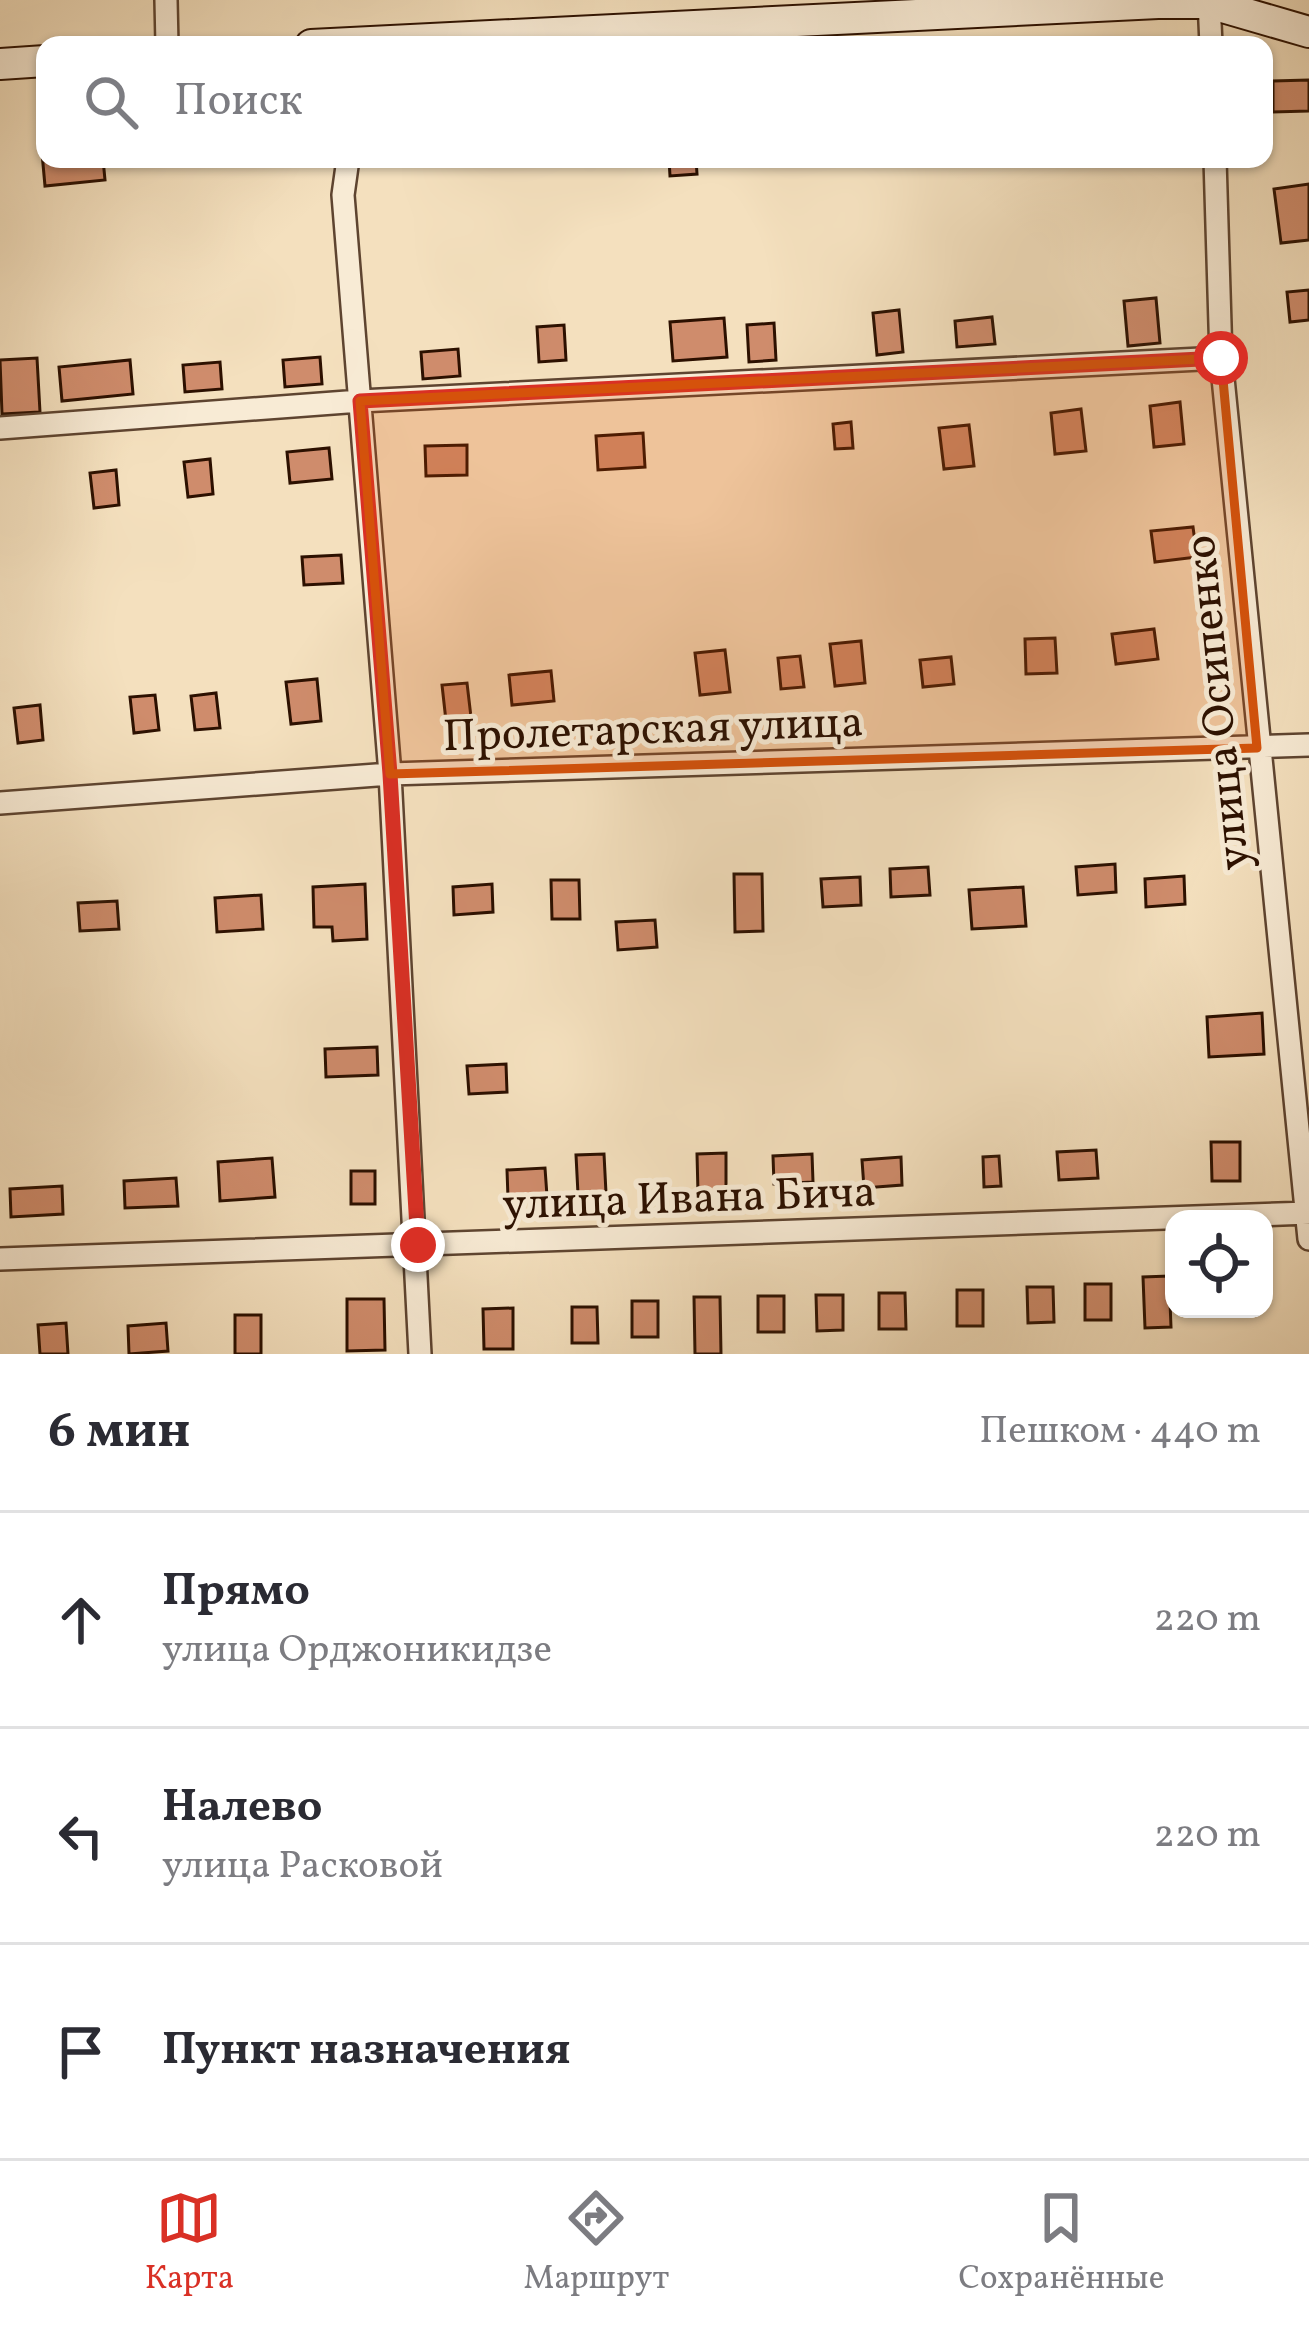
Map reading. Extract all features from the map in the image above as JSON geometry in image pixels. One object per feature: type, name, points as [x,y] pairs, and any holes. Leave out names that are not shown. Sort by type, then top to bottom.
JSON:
[{"type":"main road","points":[[525,36],[1209,2],[1309,32]]},
{"type":"main road","points":[[0,64],[36,62]]},
{"type":"street","points":[[166,0],[167,36]]},
{"type":"street","points":[[1209,2],[1211,36]]},
{"type":"street","points":[[347,168],[343,195],[390,774],[418,1245],[420,1354]]},
{"type":"street","name":"улица Осипенко","points":[[1215,168],[1221,358],[1309,1239]]},
{"type":"street","points":[[0,428],[360,401],[1221,358]]},
{"type":"street","name":"Пролетарская улица","points":[[0,803],[390,774],[1309,745]]},
{"type":"street","name":"улица Ивана Бича","points":[[0,1259],[1308,1213]]},
{"type":"highlighted area","points":[[1221,358],[1257,748],[390,774],[360,401]]},
{"type":"building","points":[[1309,80],[1309,111],[1273,112],[1273,81]]},
{"type":"building","points":[[43,168],[104,168],[105,180],[45,186]]},
{"type":"building","points":[[670,168],[697,168],[697,174],[670,176]]},
{"type":"building","points":[[1309,184],[1309,240],[1281,243],[1274,189]]},
{"type":"building","points":[[1309,290],[1309,320],[1290,322],[1287,292]]},
{"type":"building","points":[[1156,298],[1160,343],[1128,346],[1124,301]]},
{"type":"building","points":[[899,310],[903,352],[877,355],[873,313]]},
{"type":"building","points":[[992,317],[995,344],[957,347],[955,321]]},
{"type":"building","points":[[724,318],[727,357],[673,361],[670,322]]},
{"type":"building","points":[[774,323],[776,360],[749,362],[747,325]]},
{"type":"building","points":[[564,325],[566,360],[539,362],[537,327]]},
{"type":"building","points":[[458,349],[460,376],[423,379],[421,352]]},
{"type":"building","points":[[320,357],[322,384],[285,387],[283,360]]},
{"type":"building","points":[[37,358],[40,412],[2,414],[0,360]]},
{"type":"building","points":[[130,360],[133,394],[62,401],[59,367]]},
{"type":"building","points":[[220,362],[222,389],[185,392],[183,365]]},
{"type":"building","points":[[1180,402],[1184,444],[1154,447],[1150,406]]},
{"type":"building","points":[[1081,409],[1086,451],[1055,454],[1051,413]]},
{"type":"building","points":[[851,422],[853,448],[835,449],[833,424]]},
{"type":"building","points":[[969,425],[974,466],[944,469],[939,428]]},
{"type":"building","points":[[643,433],[645,467],[598,470],[596,436]]},
{"type":"building","points":[[467,445],[467,475],[426,476],[425,446]]},
{"type":"building","points":[[329,448],[332,479],[290,483],[287,452]]},
{"type":"building","points":[[210,459],[213,494],[188,497],[184,462]]},
{"type":"building","points":[[116,470],[119,505],[94,508],[90,473]]},
{"type":"building","points":[[1193,527],[1197,557],[1155,562],[1151,531]]},
{"type":"building","points":[[341,555],[343,583],[304,585],[302,557]]},
{"type":"building","points":[[1154,629],[1158,659],[1116,664],[1112,634]]},
{"type":"building","points":[[1055,638],[1057,673],[1026,674],[1025,639]]},
{"type":"building","points":[[861,641],[865,683],[835,686],[830,644]]},
{"type":"building","points":[[725,650],[730,692],[700,695],[695,653]]},
{"type":"building","points":[[800,656],[804,687],[781,689],[778,658]]},
{"type":"building","points":[[951,657],[954,684],[923,687],[920,660]]},
{"type":"building","points":[[551,671],[554,701],[512,705],[509,675]]},
{"type":"building","points":[[317,679],[321,721],[291,724],[286,682]]},
{"type":"building","points":[[467,683],[471,717],[446,721],[442,685]]},
{"type":"building","points":[[216,693],[220,728],[195,730],[191,696]]},
{"type":"building","points":[[155,695],[159,730],[134,733],[130,697]]},
{"type":"building","points":[[40,705],[43,740],[18,743],[14,708]]},
{"type":"building","points":[[1115,864],[1116,892],[1078,895],[1076,867]]},
{"type":"building","points":[[928,867],[930,895],[891,897],[890,869]]},
{"type":"building","points":[[734,874],[762,874],[763,931],[735,932]]},
{"type":"building","points":[[1184,876],[1185,904],[1146,907],[1145,879]]},
{"type":"building","points":[[860,877],[861,905],[823,907],[821,879]]},
{"type":"building","points":[[551,880],[579,880],[580,919],[552,919]]},
{"type":"building","points":[[365,884],[367,939],[333,941],[332,927],[314,927],[313,887]]},
{"type":"building","points":[[492,884],[493,912],[454,915],[453,887]]},
{"type":"building","points":[[1023,887],[1026,926],[972,929],[969,890]]},
{"type":"building","points":[[261,895],[263,929],[217,932],[215,898]]},
{"type":"building","points":[[117,901],[119,929],[80,931],[78,903]]},
{"type":"building","points":[[655,920],[657,947],[618,950],[616,922]]},
{"type":"building","points":[[1262,1013],[1264,1054],[1209,1057],[1207,1017]]},
{"type":"building","points":[[377,1047],[378,1075],[326,1077],[325,1049]]},
{"type":"building","points":[[506,1064],[507,1092],[469,1094],[467,1066]]},
{"type":"building","points":[[1211,1142],[1240,1142],[1240,1181],[1212,1181]]},
{"type":"building","points":[[1096,1150],[1098,1178],[1059,1180],[1057,1152]]},
{"type":"building","points":[[726,1153],[726,1192],[698,1193],[697,1154]]},
{"type":"building","points":[[604,1154],[606,1193],[578,1194],[576,1155]]},
{"type":"building","points":[[812,1154],[813,1182],[774,1184],[773,1156]]},
{"type":"building","points":[[999,1156],[1001,1186],[984,1187],[983,1157]]},
{"type":"building","points":[[901,1157],[902,1185],[864,1188],[862,1160]]},
{"type":"building","points":[[272,1158],[275,1197],[220,1201],[218,1162]]},
{"type":"building","points":[[545,1168],[547,1196],[508,1198],[507,1170]]},
{"type":"building","points":[[351,1171],[375,1171],[375,1204],[351,1204]]},
{"type":"building","points":[[176,1178],[178,1206],[125,1208],[124,1181]]},
{"type":"building","points":[[62,1186],[63,1214],[11,1217],[10,1189]]},
{"type":"building","points":[[1165,1276],[1165,1318],[1171,1318],[1171,1327],[1145,1328],[1143,1277]]},
{"type":"building","points":[[1085,1284],[1111,1284],[1111,1320],[1085,1320]]},
{"type":"building","points":[[1027,1287],[1053,1287],[1054,1322],[1028,1323]]},
{"type":"building","points":[[957,1290],[983,1290],[983,1326],[957,1326]]},
{"type":"building","points":[[879,1293],[905,1293],[906,1329],[879,1329]]},
{"type":"building","points":[[816,1295],[843,1295],[843,1330],[817,1331]]},
{"type":"building","points":[[758,1296],[784,1296],[784,1332],[758,1332]]},
{"type":"building","points":[[694,1297],[720,1297],[721,1354],[695,1354]]},
{"type":"building","points":[[347,1299],[384,1299],[385,1350],[347,1351]]},
{"type":"building","points":[[632,1301],[658,1301],[658,1337],[632,1337]]},
{"type":"building","points":[[572,1307],[597,1307],[598,1343],[572,1343]]},
{"type":"building","points":[[513,1308],[513,1349],[484,1349],[483,1309]]},
{"type":"building","points":[[235,1315],[261,1315],[261,1354],[235,1354]]},
{"type":"building","points":[[66,1323],[68,1354],[40,1354],[38,1325]]},
{"type":"building","points":[[166,1323],[168,1351],[129,1354],[128,1326]]},
{"type":"route","points":[[418,1245],[390,774],[360,401],[1221,358]]}]
